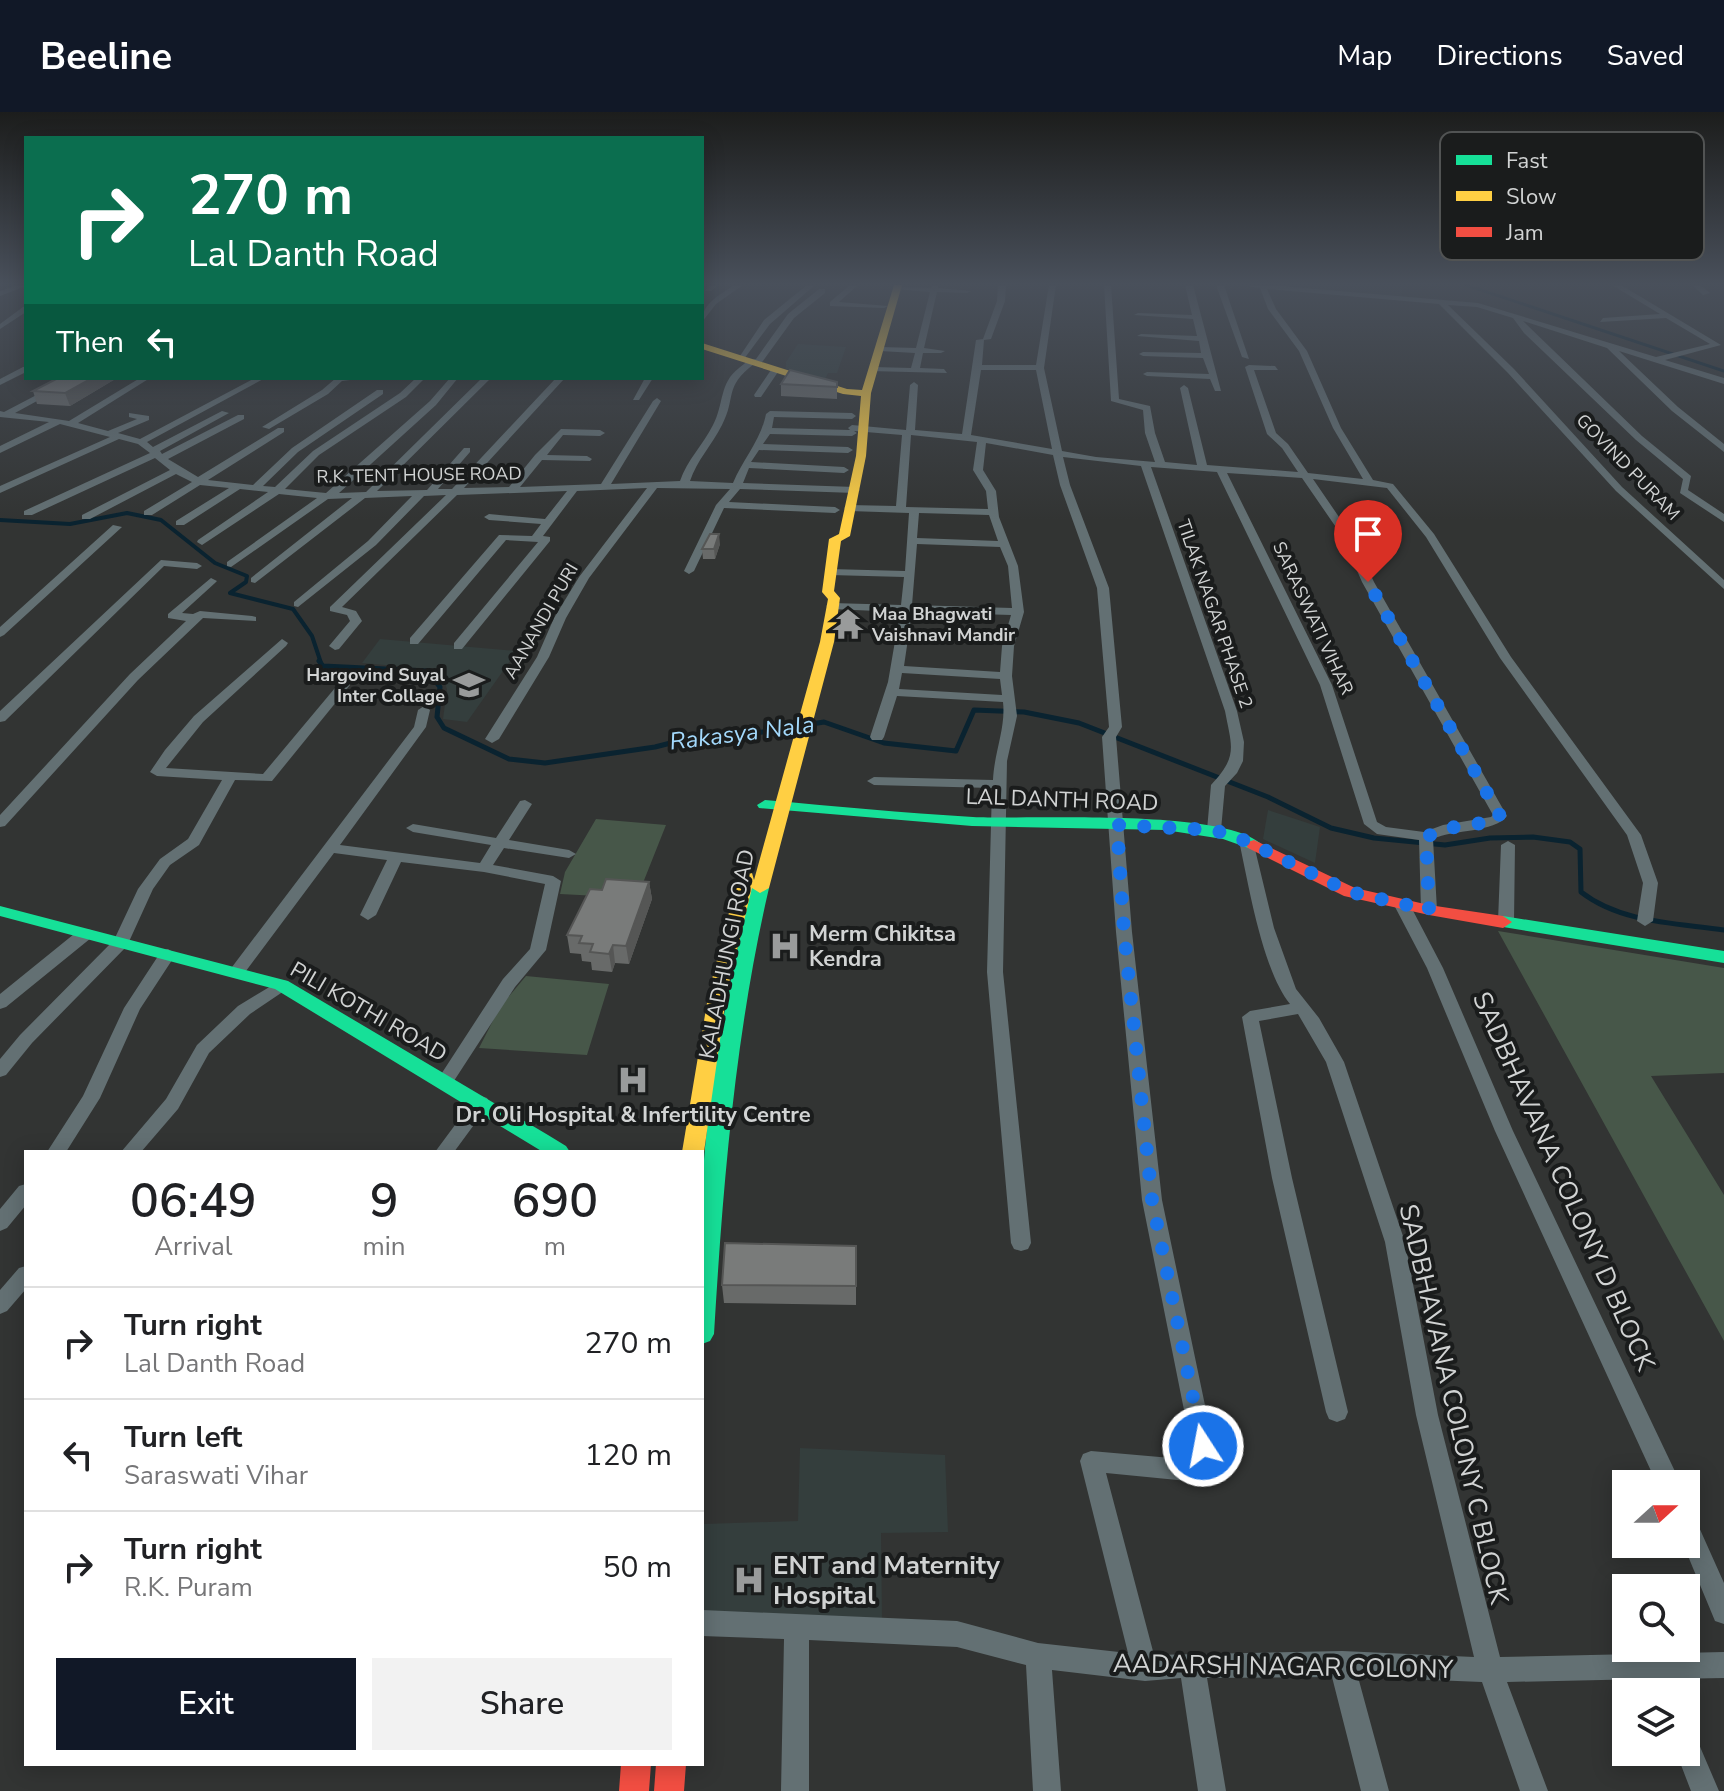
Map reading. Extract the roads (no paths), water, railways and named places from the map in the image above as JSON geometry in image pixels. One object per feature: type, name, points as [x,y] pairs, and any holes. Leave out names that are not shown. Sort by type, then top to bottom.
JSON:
[{"type":"main road","points":[[758,363],[861,393]]},
{"type":"main road","name":"KALADHUNGI ROAD","points":[[847,489],[844,470],[861,393],[872,363]]},
{"type":"main road","name":"KALADHUNGI ROAD","points":[[693,1150],[718,991],[818,642],[820,597],[830,599],[835,539],[828,536],[842,509],[847,489],[853,431]]},
{"type":"main road","name":"KALADHUNGI ROAD","points":[[704,1280],[707,1200],[734,1015],[773,806]]},
{"type":"main road","name":"LAL DANTH ROAD","points":[[773,806],[1001,823],[1214,830],[1246,841],[1350,892],[1402,905],[1724,957]]},
{"type":"main road","name":"PILI KOTHI ROAD","points":[[0,911],[281,985],[319,1005],[407,1062],[556,1150]]},
{"type":"main road","points":[[634,1791],[636,1766]]},
{"type":"main road","points":[[669,1791],[671,1766]]},
{"type":"street","points":[[684,484],[689,469],[719,423],[728,385],[747,363]]},
{"type":"street","points":[[901,363],[915,370],[944,371]]},
{"type":"street","points":[[915,370],[916,363]]},
{"type":"street","points":[[966,437],[978,363]]},
{"type":"street","points":[[1041,363],[1065,485],[1103,588],[1125,948],[1152,1200],[1208,1472],[1091,1461],[1145,1668]]},
{"type":"street","points":[[1112,363],[1115,401],[1147,408],[1150,433],[1161,465]]},
{"type":"street","points":[[1208,363],[1218,389]]},
{"type":"street","points":[[1308,363],[1337,428],[1370,483]]},
{"type":"street","name":"GOVIND PURAM","points":[[1503,363],[1619,489],[1724,586]]},
{"type":"street","points":[[1561,363],[1639,438],[1688,478],[1683,491],[1724,519]]},
{"type":"street","points":[[1627,363],[1675,409],[1724,449]]},
{"type":"street","points":[[1671,363],[1724,381]]},
{"type":"street","points":[[977,367],[1040,368]]},
{"type":"street","points":[[1275,368],[1249,367],[1272,434],[1282,442],[1347,536],[1368,582],[1500,816],[1495,821],[1443,829],[1427,843],[1429,910]]},
{"type":"street","points":[[758,395],[776,369]]},
{"type":"street","points":[[0,382],[24,370]]},
{"type":"street","points":[[1147,374],[1212,377]]},
{"type":"street","points":[[1710,376],[1724,387]]},
{"type":"street","points":[[3,414],[71,380]]},
{"type":"street","points":[[0,450],[65,423],[142,380]]},
{"type":"street","points":[[141,442],[257,380]]},
{"type":"street","points":[[266,427],[325,392],[339,380]]},
{"type":"street","points":[[202,542],[278,490],[316,453],[403,395],[419,380]]},
{"type":"street","points":[[231,564],[327,496],[433,403],[452,380]]},
{"type":"street","points":[[255,580],[365,495],[485,380]]},
{"type":"street","points":[[335,646],[356,621],[352,613],[334,609],[456,491],[559,380]]},
{"type":"street","points":[[636,398],[648,380]]},
{"type":"street","points":[[877,737],[898,669],[907,609],[912,541],[908,510],[908,432],[914,385]]},
{"type":"street","points":[[1184,388],[1203,469]]},
{"type":"street","points":[[256,488],[295,450],[380,392]]},
{"type":"street","points":[[604,487],[657,401]]},
{"type":"street","points":[[158,453],[225,413]]},
{"type":"street","name":"R.K. TENT HOUSE ROAD","points":[[3,414],[65,423],[141,442],[176,470],[200,482],[327,496],[684,484],[847,489]]},
{"type":"street","points":[[689,571],[721,505],[737,486],[745,465],[767,431],[770,414],[853,431]]},
{"type":"street","points":[[0,490],[146,418],[132,415]]},
{"type":"street","points":[[28,513],[241,417]]},
{"type":"street","points":[[148,513],[281,430]]},
{"type":"street","points":[[767,431],[908,432],[966,437],[1057,455],[1304,475],[1390,486],[1430,536],[1506,658],[1634,835],[1643,855],[1651,891],[1644,915]]},
{"type":"street","points":[[758,447],[853,431]]},
{"type":"street","points":[[512,490],[561,432],[600,433]]},
{"type":"street","points":[[982,439],[978,470],[991,491],[993,512],[1013,566],[1018,612],[1008,646],[1006,676],[1010,707],[1000,761],[1001,823],[995,972],[1021,1243]]},
{"type":"street","points":[[298,604],[372,543],[467,450]]},
{"type":"street","points":[[538,457],[587,459]]},
{"type":"street","name":"TILAK NAGAR PHASE 2","points":[[1145,463],[1231,711],[1238,758],[1224,781],[1214,830]]},
{"type":"street","points":[[745,465],[844,470]]},
{"type":"street","points":[[86,517],[176,470]]},
{"type":"street","name":"SARASWATI VIHAR","points":[[1221,470],[1326,685],[1371,824],[1382,831],[1427,843]]},
{"type":"street","name":"AANANDI PURI","points":[[492,739],[543,657],[560,618],[584,577],[654,485]]},
{"type":"street","points":[[180,523],[239,486]]},
{"type":"street","points":[[535,539],[574,488]]},
{"type":"street","points":[[721,505],[993,512]]},
{"type":"street","points":[[489,517],[548,522]]},
{"type":"street","points":[[0,633],[117,527]]},
{"type":"street","points":[[414,641],[503,537],[546,539],[458,646]]},
{"type":"street","points":[[912,541],[1004,544]]},
{"type":"street","points":[[0,718],[161,563],[197,566]]},
{"type":"street","points":[[830,572],[910,574]]},
{"type":"street","points":[[196,618],[172,616],[211,581]]},
{"type":"street","points":[[830,599],[907,609],[1018,612]]},
{"type":"street","points":[[0,823],[134,677],[200,614],[252,619]]},
{"type":"street","points":[[282,643],[194,724],[170,750],[157,772],[267,778],[344,685]]},
{"type":"street","points":[[898,669],[1006,676]]},
{"type":"street","points":[[892,692],[1010,707]]},
{"type":"street","points":[[237,971],[420,727],[424,710]]},
{"type":"street","points":[[0,1071],[26,1039],[121,942],[146,889],[165,862],[194,842],[231,776]]},
{"type":"street","points":[[874,781],[1001,784]]},
{"type":"street","points":[[484,868],[525,804]]},
{"type":"street","points":[[413,828],[569,854]]},
{"type":"street","name":"SADBHAVANA COLONY C BLOCK","points":[[1246,841],[1266,928],[1288,991],[1335,1062],[1395,1242],[1427,1415],[1490,1670],[1534,1791]]},
{"type":"street","points":[[1506,921],[1508,845]]},
{"type":"street","points":[[329,848],[395,859],[484,868],[553,881],[538,950],[509,983],[444,1083]]},
{"type":"street","points":[[368,915],[395,859]]},
{"type":"street","name":"SADBHAVANA COLONY D BLOCK","points":[[1402,905],[1435,968],[1504,1131],[1662,1470]]},
{"type":"street","points":[[0,1003],[85,934]]},
{"type":"street","points":[[57,1150],[91,1098],[132,1008],[168,954]]},
{"type":"street","points":[[132,1150],[172,1104],[203,1049],[244,1010],[281,985]]},
{"type":"street","points":[[1301,1008],[1250,1017],[1282,1178],[1337,1412]]},
{"type":"street","points":[[446,1150],[481,1103]]},
{"type":"street","points":[[0,1223],[24,1193]]},
{"type":"street","points":[[0,1305],[24,1276]]},
{"type":"street","points":[[1700,1556],[1724,1612]]},
{"type":"street","name":"AADARSH NAGAR COLONY","points":[[704,1623],[957,1634],[1038,1656],[1145,1668],[1342,1664],[1490,1670],[1724,1665]]},
{"type":"street","points":[[795,1791],[797,1629]]},
{"type":"street","points":[[1038,1656],[1047,1791]]},
{"type":"street","points":[[1342,1664],[1375,1791]]},
{"type":"street","points":[[1192,1665],[1212,1791]]},
{"type":"street","points":[[1654,1668],[1658,1678]]},
{"type":"street","points":[[1695,1766],[1705,1791]]},
{"type":"waterway","points":[[1701,363],[1724,371]]},
{"type":"waterway","name":"Rakasya Nala","points":[[0,520],[70,524],[127,513],[161,520],[215,563],[247,576],[246,582],[230,593],[293,609],[312,636],[321,663]]},
{"type":"waterway","name":"Rakasya Nala","points":[[319,661],[323,666],[427,671],[440,687],[437,717],[444,728],[509,759],[545,763],[655,747],[702,735],[744,735],[824,722],[884,743],[956,751],[974,710],[1024,712],[1079,723],[1268,797],[1331,828],[1374,838],[1445,845],[1490,838],[1533,837],[1570,842],[1580,849],[1581,892],[1597,902],[1631,916],[1724,930]]},
{"type":"place","name":"Maa Bhagwati Vaishnavi Mandir","points":[[848,624]]},
{"type":"place","name":"Hargovind Suyal Inter Collage","points":[[469,685]]},
{"type":"place","name":"Merm Chikitsa Kendra","points":[[785,946]]},
{"type":"place","name":"Dr. Oli Hospital & Infertility Centre","points":[[633,1080]]},
{"type":"place","name":"ENT and Maternity Hospital","points":[[749,1580]]}]
